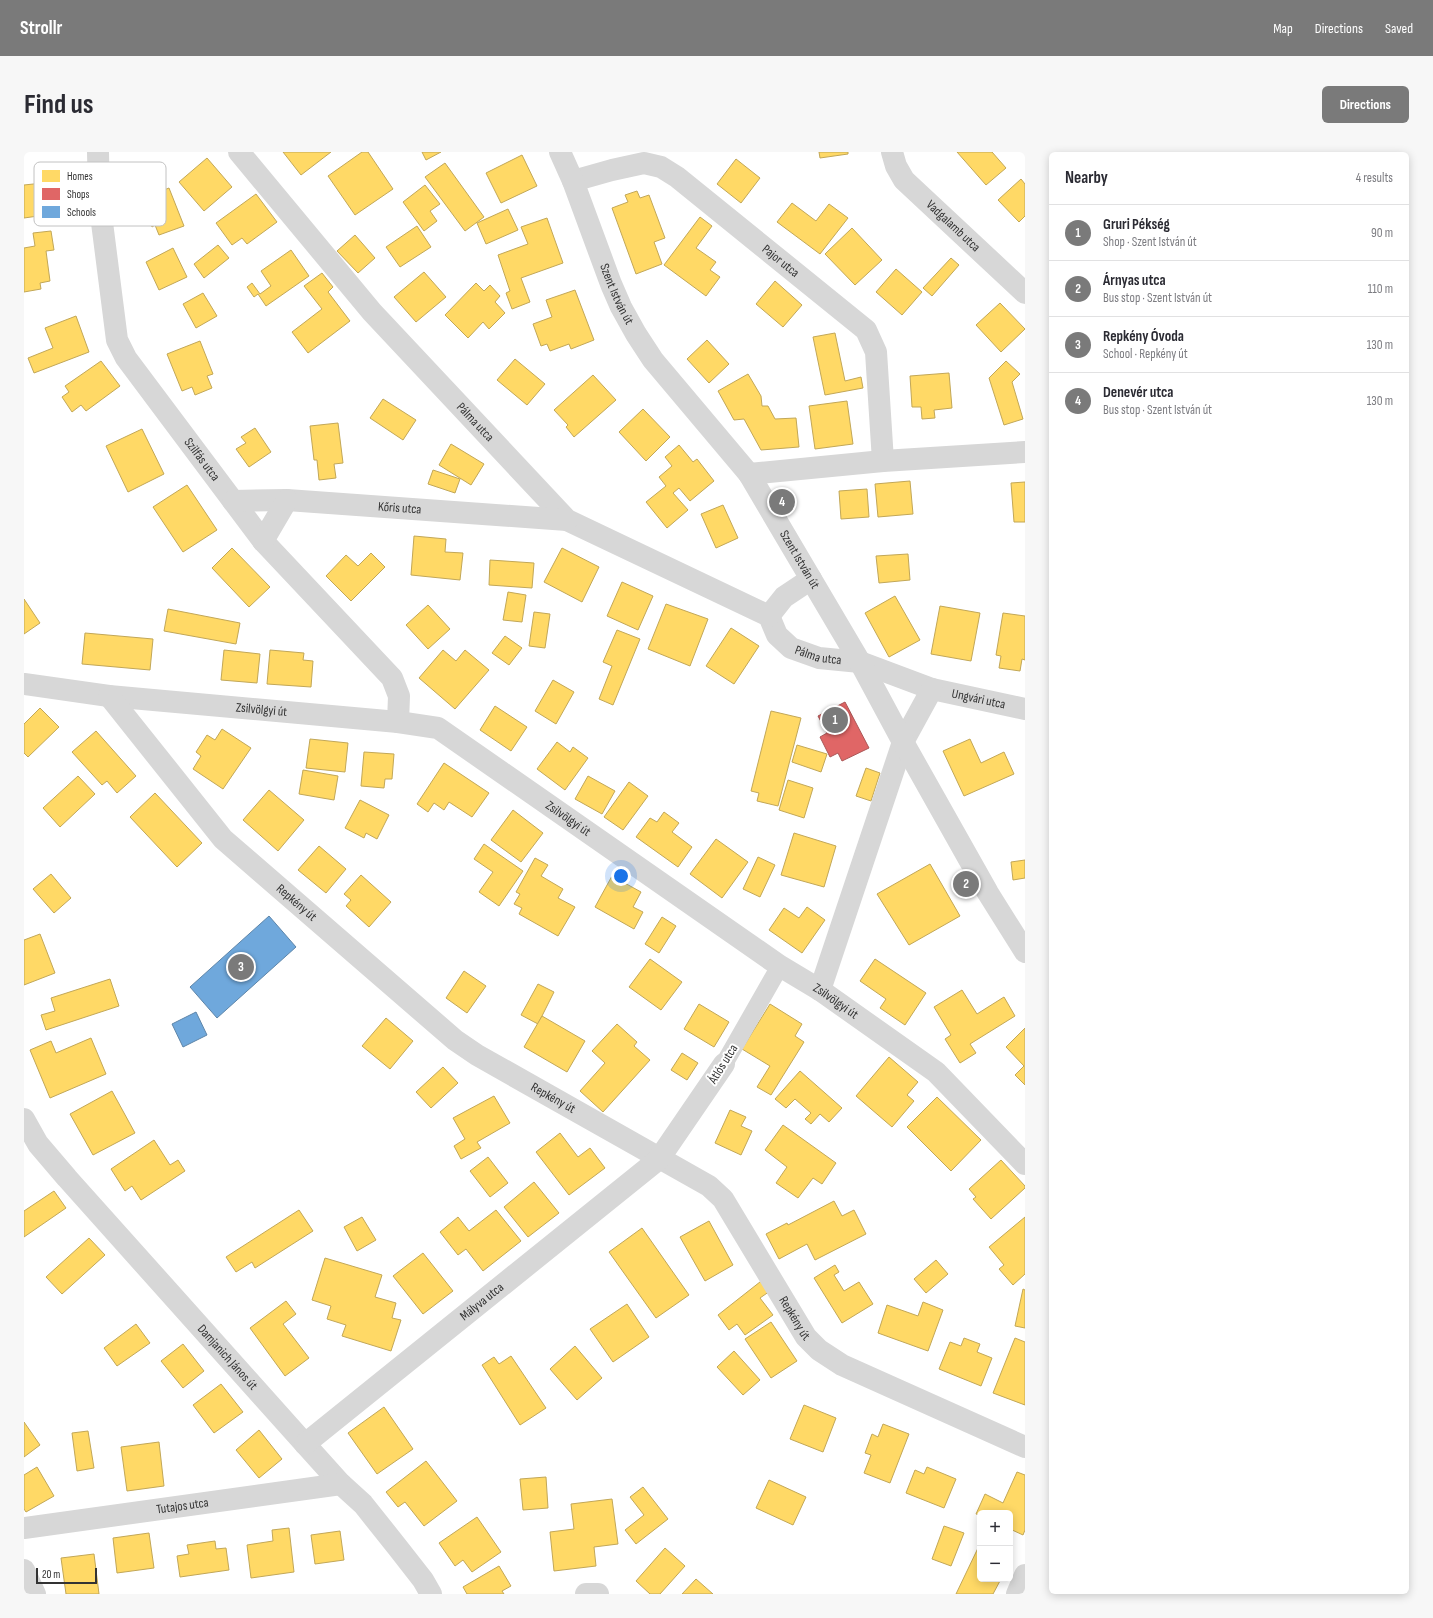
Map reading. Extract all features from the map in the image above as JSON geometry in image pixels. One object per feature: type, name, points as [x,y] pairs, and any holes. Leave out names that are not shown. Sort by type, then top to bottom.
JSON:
[{"type":"street","name":"Szilfás utca","points":[[98,152],[98,162]]},
{"type":"street","name":"Pálma utca","points":[[239,152],[372,312],[567,520],[769,616],[777,635],[791,648],[819,658],[860,662]]},
{"type":"street","name":"Szent István út","points":[[560,152],[573,181],[611,284],[621,307],[636,334],[653,360],[749,474],[860,662],[988,893],[1025,952]]},
{"type":"street","name":"Vadgalamb utca","points":[[892,152],[896,166],[904,180],[1025,293]]},
{"type":"street","name":"Pajor utca","points":[[573,181],[612,170],[644,164],[661,167],[677,176],[866,330],[876,352],[883,461]]},
{"type":"street","name":"Szilfás utca","points":[[103,226],[117,340],[126,358],[263,541],[392,678],[399,696],[398,722]]},
{"type":"street","points":[[749,474],[883,461],[1025,452]]},
{"type":"street","name":"Kőris utca","points":[[232,500],[286,500],[567,520]]},
{"type":"street","points":[[263,541],[286,500]]},
{"type":"street","points":[[769,616],[784,597],[811,579]]},
{"type":"street","name":"Ungvári utca","points":[[860,662],[932,689],[1025,708]]},
{"type":"street","name":"Zsilvölgyi út","points":[[24,684],[109,696],[398,722],[438,728],[780,966],[820,990],[936,1072],[1025,1164]]},
{"type":"street","points":[[820,990],[903,742],[932,689]]},
{"type":"street","name":"Repkény út","points":[[109,696],[223,840],[455,1040],[477,1055],[709,1186],[723,1200],[802,1331],[819,1350],[842,1365],[1025,1447]]},
{"type":"street","name":"Átlós utca","points":[[659,1159],[724,1064],[780,966]]},
{"type":"street","name":"Damjanich János út","points":[[24,1119],[38,1144],[67,1178],[341,1484],[363,1504],[419,1574],[431,1594]]},
{"type":"street","name":"Mályva utca","points":[[305,1444],[659,1159]]},
{"type":"street","name":"Tutajos utca","points":[[24,1528],[341,1484]]},
{"type":"street","points":[[24,1570],[35,1594]]},
{"type":"street","points":[[1017,1594],[1025,1575]]},
{"type":"street","points":[[586,1594],[598,1594]]},
{"type":"building: Homes","points":[[283,152],[331,152],[301,175]]},
{"type":"building: Homes","points":[[362,152],[368,152],[393,189],[355,215],[328,176]]},
{"type":"building: Homes","points":[[422,152],[441,152],[426,160]]},
{"type":"building: Homes","points":[[819,152],[848,152],[848,154],[820,158]]},
{"type":"building: Homes","points":[[957,152],[992,152],[1006,168],[986,185]]},
{"type":"building: Homes","points":[[522,155],[537,186],[501,203],[486,173]]},
{"type":"building: Homes","points":[[207,158],[232,187],[204,211],[179,182]]},
{"type":"building: Homes","points":[[736,159],[760,178],[741,203],[717,184]]},
{"type":"building: Homes","points":[[445,163],[484,217],[465,231],[425,177]]},
{"type":"building: Homes","points":[[1021,179],[1025,184],[1025,216],[1019,222],[998,200]]},
{"type":"building: Homes","points":[[34,184],[34,217],[24,218],[24,185]]},
{"type":"building: Homes","points":[[425,185],[440,204],[430,211],[437,221],[424,231],[403,202]]},
{"type":"building: Homes","points":[[169,188],[184,226],[159,235],[155,226],[166,226],[166,189]]},
{"type":"building: Homes","points":[[637,191],[640,198],[649,195],[665,238],[654,242],[662,264],[636,274],[612,208],[628,202],[625,195]]},
{"type":"building: Homes","points":[[256,194],[277,222],[247,244],[242,238],[232,245],[216,223]]},
{"type":"building: Homes","points":[[792,203],[816,221],[829,204],[848,218],[820,254],[777,222]]},
{"type":"building: Homes","points":[[508,209],[518,230],[486,244],[477,223]]},
{"type":"building: Homes","points":[[700,217],[712,226],[696,248],[716,262],[710,270],[720,277],[706,296],[664,265]]},
{"type":"building: Homes","points":[[547,218],[563,263],[521,278],[530,302],[512,309],[506,293],[510,291],[498,255],[528,244],[521,227]]},
{"type":"building: Homes","points":[[417,226],[431,247],[400,267],[386,247]]},
{"type":"building: Homes","points":[[852,228],[882,260],[855,285],[825,254]]},
{"type":"building: Homes","points":[[51,231],[54,250],[46,251],[50,281],[40,283],[41,289],[24,292],[24,248],[35,246],[33,233]]},
{"type":"building: Homes","points":[[355,235],[375,258],[358,273],[337,251]]},
{"type":"building: Homes","points":[[218,245],[229,258],[204,278],[194,264]]},
{"type":"building: Homes","points":[[173,248],[187,277],[159,290],[146,262]]},
{"type":"building: Homes","points":[[291,250],[309,276],[266,306],[258,294],[254,297],[247,287],[252,283],[260,294],[271,286],[261,271]]},
{"type":"building: Homes","points":[[951,258],[959,265],[932,296],[923,288]]},
{"type":"building: Homes","points":[[896,269],[922,292],[902,315],[876,292]]},
{"type":"building: Homes","points":[[424,272],[446,297],[416,322],[394,297]]},
{"type":"building: Homes","points":[[322,273],[333,287],[328,292],[350,321],[308,353],[292,332],[322,309],[304,286]]},
{"type":"building: Homes","points":[[775,281],[802,305],[783,327],[756,304]]},
{"type":"building: Homes","points":[[476,283],[484,291],[490,285],[500,296],[495,302],[505,313],[489,329],[483,322],[468,338],[445,315]]},
{"type":"building: Homes","points":[[575,290],[594,340],[571,349],[569,344],[550,351],[547,344],[541,346],[533,324],[552,317],[546,300]]},
{"type":"building: Homes","points":[[203,293],[217,316],[196,328],[183,304]]},
{"type":"building: Homes","points":[[1000,303],[1025,329],[1001,352],[976,325]]},
{"type":"building: Homes","points":[[76,316],[89,352],[34,373],[28,358],[53,348],[45,328]]},
{"type":"building: Homes","points":[[835,333],[845,381],[861,377],[863,388],[825,395],[813,337]]},
{"type":"building: Homes","points":[[707,340],[729,364],[709,383],[687,359]]},
{"type":"building: Homes","points":[[200,341],[213,374],[207,376],[212,388],[195,395],[192,387],[182,391],[167,354]]},
{"type":"building: Homes","points":[[515,359],[545,384],[527,405],[497,380]]},
{"type":"building: Homes","points":[[101,361],[120,386],[86,411],[81,405],[72,412],[62,397],[69,392],[65,386]]},
{"type":"building: Homes","points":[[1006,361],[1020,374],[1012,382],[1023,419],[1004,425],[989,378]]},
{"type":"building: Homes","points":[[949,373],[952,408],[934,410],[935,418],[922,419],[921,407],[912,407],[910,376]]},
{"type":"building: Homes","points":[[748,374],[761,396],[762,406],[768,406],[775,419],[796,418],[799,447],[761,450],[744,419],[734,420],[718,391]]},
{"type":"building: Homes","points":[[593,375],[616,400],[574,437],[566,427],[568,425],[554,410]]},
{"type":"building: Homes","points":[[383,399],[416,420],[403,440],[370,418]]},
{"type":"building: Homes","points":[[847,401],[853,444],[815,449],[809,406]]},
{"type":"building: Homes","points":[[643,409],[670,437],[646,461],[619,432]]},
{"type":"building: Homes","points":[[338,423],[343,463],[334,464],[336,478],[319,480],[317,460],[314,460],[310,426]]},
{"type":"building: Homes","points":[[255,428],[271,452],[249,467],[236,449],[246,443],[241,437]]},
{"type":"building: Homes","points":[[142,429],[164,474],[128,492],[106,446]]},
{"type":"building: Homes","points":[[451,444],[484,464],[471,485],[439,465]]},
{"type":"building: Homes","points":[[679,445],[693,462],[697,459],[714,481],[690,501],[679,488],[673,493],[688,510],[667,528],[646,502],[666,486],[659,477],[672,466],[665,457]]},
{"type":"building: Homes","points":[[433,470],[460,479],[455,493],[428,484]]},
{"type":"building: Homes","points":[[910,481],[913,514],[878,517],[875,484]]},
{"type":"building: Homes","points":[[1025,482],[1025,522],[1014,522],[1011,483]]},
{"type":"building: Homes","points":[[187,485],[217,530],[183,552],[153,507]]},
{"type":"building: Homes","points":[[867,489],[869,517],[841,519],[839,491]]},
{"type":"building: Homes","points":[[723,505],[738,538],[716,548],[701,514]]},
{"type":"building: Homes","points":[[414,536],[446,539],[445,552],[463,553],[460,580],[411,575]]},
{"type":"building: Homes","points":[[232,548],[270,587],[249,607],[212,568]]},
{"type":"building: Homes","points":[[562,548],[599,567],[582,602],[544,582]]},
{"type":"building: Homes","points":[[371,553],[385,567],[351,601],[326,576],[346,555],[358,566]]},
{"type":"building: Homes","points":[[908,554],[910,580],[879,583],[876,556]]},
{"type":"building: Homes","points":[[490,560],[534,563],[532,588],[489,585]]},
{"type":"building: Homes","points":[[622,582],[653,596],[638,630],[607,616]]},
{"type":"building: Homes","points":[[508,592],[526,595],[522,622],[503,620]]},
{"type":"building: Homes","points":[[895,596],[920,640],[889,657],[865,613]]},
{"type":"building: Homes","points":[[24,599],[40,623],[24,634]]},
{"type":"building: Homes","points":[[666,604],[708,619],[690,666],[648,649]]},
{"type":"building: Homes","points":[[428,605],[450,629],[428,649],[406,625]]},
{"type":"building: Homes","points":[[940,606],[980,613],[971,661],[931,654]]},
{"type":"building: Homes","points":[[168,609],[240,623],[236,644],[164,631]]},
{"type":"building: Homes","points":[[534,612],[550,614],[545,648],[529,646]]},
{"type":"building: Homes","points":[[1003,613],[1025,616],[1025,660],[1022,659],[1020,671],[999,668],[1001,656],[996,655]]},
{"type":"building: Homes","points":[[731,628],[759,646],[734,684],[706,666]]},
{"type":"building: Homes","points":[[617,630],[640,639],[613,705],[599,699],[612,666],[603,662]]},
{"type":"building: Homes","points":[[85,633],[153,639],[150,670],[82,664]]},
{"type":"building: Homes","points":[[505,636],[522,648],[509,665],[492,653]]},
{"type":"building: Homes","points":[[224,650],[260,654],[257,683],[221,680]]},
{"type":"building: Homes","points":[[270,650],[304,653],[303,660],[313,661],[311,687],[267,684]]},
{"type":"building: Homes","points":[[443,650],[456,661],[465,650],[489,670],[455,709],[419,678]]},
{"type":"building: Homes","points":[[553,680],[574,692],[556,724],[535,711]]},
{"type":"building: Homes","points":[[495,706],[527,727],[511,751],[480,730]]},
{"type":"building: Homes","points":[[40,708],[59,727],[28,757],[24,753],[24,724]]},
{"type":"building: Homes","points":[[771,711],[801,718],[778,806],[757,801],[759,793],[751,791]]},
{"type":"building: Homes","points":[[222,729],[251,748],[223,789],[193,769],[201,756],[196,752],[207,735],[215,740]]},
{"type":"building: Homes","points":[[96,731],[136,776],[117,793],[107,781],[102,785],[72,752]]},
{"type":"building: Homes","points":[[310,739],[348,743],[345,772],[306,768]]},
{"type":"building: Homes","points":[[970,739],[981,763],[1004,752],[1014,774],[964,796],[943,751]]},
{"type":"building: Homes","points":[[557,742],[570,752],[573,747],[588,758],[565,790],[537,769]]},
{"type":"building: Homes","points":[[797,745],[827,754],[821,772],[792,762]]},
{"type":"building: Homes","points":[[364,752],[394,754],[392,779],[385,779],[384,788],[361,786]]},
{"type":"building: Homes","points":[[444,763],[489,793],[472,817],[449,802],[444,810],[434,803],[428,812],[417,804]]},
{"type":"building: Homes","points":[[866,768],[880,773],[871,801],[856,796]]},
{"type":"building: Homes","points":[[303,770],[338,776],[334,800],[299,794]]},
{"type":"building: Homes","points":[[78,776],[95,794],[60,827],[43,808]]},
{"type":"building: Homes","points":[[588,776],[615,791],[602,814],[575,799]]},
{"type":"building: Homes","points":[[788,780],[813,788],[804,818],[779,810]]},
{"type":"building: Homes","points":[[629,782],[648,796],[623,830],[604,817]]},
{"type":"building: Homes","points":[[269,790],[304,820],[278,851],[243,820]]},
{"type":"building: Homes","points":[[155,793],[202,843],[177,867],[130,817]]},
{"type":"building: Homes","points":[[360,800],[389,815],[377,839],[366,833],[364,838],[345,828]]},
{"type":"building: Homes","points":[[513,810],[543,833],[521,862],[491,840]]},
{"type":"building: Homes","points":[[664,812],[679,823],[672,832],[692,847],[678,867],[636,837],[650,818],[657,822]]},
{"type":"building: Homes","points":[[794,833],[836,846],[824,887],[781,875]]},
{"type":"building: Homes","points":[[716,839],[748,862],[722,898],[690,874]]},
{"type":"building: Homes","points":[[484,844],[523,871],[499,906],[479,892],[493,872],[474,859]]},
{"type":"building: Homes","points":[[319,846],[346,869],[326,893],[298,870]]},
{"type":"building: Homes","points":[[758,857],[775,865],[760,897],[743,889]]},
{"type":"building: Homes","points":[[535,858],[548,865],[541,876],[563,889],[558,898],[575,907],[558,936],[519,914],[522,908],[514,904],[520,894],[516,892]]},
{"type":"building: Homes","points":[[1025,860],[1025,878],[1013,880],[1011,862]]},
{"type":"building: Homes","points":[[930,864],[960,916],[909,945],[877,894]]},
{"type":"building: Homes","points":[[51,874],[71,898],[54,913],[33,889]]},
{"type":"building: Homes","points":[[361,875],[391,902],[369,927],[346,906],[351,900],[344,894]]},
{"type":"building: Homes","points":[[612,876],[641,892],[633,907],[643,912],[634,929],[595,907]]},
{"type":"building: Homes","points":[[807,907],[825,920],[802,953],[769,930],[784,908],[799,918]]},
{"type":"building: Homes","points":[[662,917],[676,926],[659,953],[645,944]]},
{"type":"building: Homes","points":[[40,934],[55,973],[24,985],[24,940]]},
{"type":"building: Homes","points":[[650,959],[682,982],[661,1010],[629,987]]},
{"type":"building: Homes","points":[[875,959],[926,993],[905,1025],[880,1008],[886,999],[860,981]]},
{"type":"building: Homes","points":[[464,971],[486,986],[467,1013],[446,998]]},
{"type":"building: Homes","points":[[110,979],[119,1006],[46,1030],[41,1015],[55,1011],[51,998]]},
{"type":"building: Homes","points":[[538,984],[554,992],[538,1024],[521,1015]]},
{"type":"building: Homes","points":[[962,990],[977,1014],[1004,997],[1015,1016],[970,1044],[976,1053],[960,1063],[945,1039],[951,1035],[934,1007]]},
{"type":"building: Homes","points":[[699,1004],[729,1022],[714,1047],[684,1029]]},
{"type":"building: Homes","points":[[770,1004],[802,1024],[795,1036],[804,1042],[771,1095],[757,1087],[770,1066],[742,1049]]},
{"type":"building: Homes","points":[[542,1016],[585,1041],[567,1072],[524,1047]]},
{"type":"building: Homes","points":[[386,1018],[413,1041],[390,1069],[362,1046]]},
{"type":"building: Homes","points":[[617,1024],[637,1042],[634,1046],[650,1060],[603,1112],[580,1091],[605,1063],[592,1051]]},
{"type":"building: Homes","points":[[1025,1028],[1025,1085],[1015,1075],[1024,1066],[1006,1047]]},
{"type":"building: Homes","points":[[91,1038],[106,1074],[50,1098],[30,1050],[51,1041],[56,1053]]},
{"type":"building: Homes","points":[[682,1053],[698,1063],[687,1080],[671,1070]]},
{"type":"building: Homes","points":[[889,1057],[918,1082],[907,1095],[914,1101],[892,1127],[856,1096]]},
{"type":"building: Homes","points":[[443,1067],[458,1083],[431,1108],[416,1092]]},
{"type":"building: Homes","points":[[800,1071],[842,1108],[829,1122],[820,1114],[811,1124],[805,1119],[811,1113],[795,1099],[786,1108],[775,1099]]},
{"type":"building: Homes","points":[[112,1091],[135,1133],[93,1155],[70,1114]]},
{"type":"building: Homes","points":[[494,1096],[510,1123],[477,1142],[481,1148],[461,1159],[454,1146],[465,1139],[453,1118]]},
{"type":"building: Homes","points":[[937,1097],[981,1140],[951,1171],[907,1127]]},
{"type":"building: Homes","points":[[730,1110],[746,1117],[741,1126],[752,1131],[741,1155],[715,1143]]},
{"type":"building: Homes","points":[[783,1125],[836,1163],[822,1184],[813,1178],[798,1198],[776,1183],[787,1167],[765,1150]]},
{"type":"building: Homes","points":[[560,1133],[578,1157],[590,1148],[605,1168],[569,1195],[536,1152]]},
{"type":"building: Homes","points":[[154,1140],[170,1165],[178,1160],[185,1171],[141,1200],[132,1186],[125,1191],[111,1169]]},
{"type":"building: Homes","points":[[488,1157],[508,1183],[490,1197],[470,1171]]},
{"type":"building: Homes","points":[[1001,1160],[1025,1186],[1025,1188],[991,1219],[973,1199],[976,1197],[969,1189]]},
{"type":"building: Homes","points":[[534,1182],[559,1213],[528,1237],[504,1207]]},
{"type":"building: Homes","points":[[54,1191],[66,1208],[24,1237],[24,1211]]},
{"type":"building: Homes","points":[[834,1201],[842,1216],[854,1210],[866,1234],[815,1260],[807,1244],[779,1259],[766,1234],[787,1223],[788,1225]]},
{"type":"building: Homes","points":[[299,1210],[313,1231],[255,1268],[252,1262],[236,1272],[226,1257]]},
{"type":"building: Homes","points":[[496,1210],[521,1241],[483,1271],[466,1249],[458,1255],[440,1232],[458,1217],[469,1231]]},
{"type":"building: Homes","points":[[362,1217],[376,1240],[357,1251],[344,1227]]},
{"type":"building: Homes","points":[[1025,1217],[1025,1274],[1013,1285],[999,1269],[1004,1265],[989,1247]]},
{"type":"building: Homes","points":[[709,1221],[733,1265],[705,1281],[680,1237]]},
{"type":"building: Homes","points":[[642,1228],[689,1295],[656,1318],[609,1252]]},
{"type":"building: Homes","points":[[89,1238],[105,1255],[62,1294],[46,1277]]},
{"type":"building: Homes","points":[[423,1253],[453,1291],[423,1314],[393,1276]]},
{"type":"building: Homes","points":[[325,1258],[382,1275],[375,1297],[396,1303],[392,1318],[401,1320],[391,1351],[342,1336],[346,1325],[327,1319],[331,1306],[312,1300]]},
{"type":"building: Homes","points":[[936,1260],[948,1274],[926,1293],[914,1279]]},
{"type":"building: Homes","points":[[835,1265],[839,1272],[834,1275],[844,1291],[859,1282],[873,1304],[842,1323],[814,1278]]},
{"type":"building: Homes","points":[[765,1278],[773,1289],[760,1298],[773,1315],[745,1335],[737,1324],[729,1330],[718,1315]]},
{"type":"building: Homes","points":[[1023,1289],[1025,1290],[1025,1328],[1015,1326]]},
{"type":"building: Homes","points":[[286,1301],[296,1314],[283,1324],[309,1358],[285,1376],[250,1328]]},
{"type":"building: Homes","points":[[923,1302],[943,1310],[928,1351],[878,1333],[887,1305],[918,1316]]},
{"type":"building: Homes","points":[[627,1304],[649,1337],[613,1362],[590,1329]]},
{"type":"building: Homes","points":[[771,1322],[797,1361],[771,1378],[745,1339]]},
{"type":"building: Homes","points":[[136,1324],[150,1343],[117,1366],[104,1348]]},
{"type":"building: Homes","points":[[964,1338],[980,1344],[977,1352],[992,1358],[981,1386],[939,1369],[950,1342],[961,1346]]},
{"type":"building: Homes","points":[[1015,1338],[1025,1342],[1025,1405],[993,1393]]},
{"type":"building: Homes","points":[[183,1344],[204,1371],[183,1388],[161,1361]]},
{"type":"building: Homes","points":[[575,1346],[602,1378],[577,1400],[550,1369]]},
{"type":"building: Homes","points":[[734,1351],[760,1380],[743,1395],[717,1367]]},
{"type":"building: Homes","points":[[511,1356],[546,1408],[520,1425],[482,1365],[494,1357],[499,1364]]},
{"type":"building: Homes","points":[[221,1384],[243,1412],[214,1433],[193,1405]]},
{"type":"building: Homes","points":[[804,1405],[836,1418],[823,1452],[790,1439]]},
{"type":"building: Homes","points":[[384,1407],[413,1449],[377,1474],[348,1433]]},
{"type":"building: Homes","points":[[24,1422],[40,1445],[24,1457]]},
{"type":"building: Homes","points":[[883,1424],[909,1434],[890,1483],[864,1473],[871,1455],[865,1453],[872,1434],[878,1437]]},
{"type":"building: Homes","points":[[259,1430],[282,1459],[259,1478],[236,1450]]},
{"type":"building: Homes","points":[[88,1431],[94,1468],[77,1471],[72,1433]]},
{"type":"building: Homes","points":[[159,1442],[164,1486],[127,1491],[121,1447]]},
{"type":"building: Homes","points":[[426,1461],[457,1501],[424,1526],[405,1502],[398,1507],[386,1492]]},
{"type":"building: Homes","points":[[37,1467],[54,1496],[26,1512],[24,1509],[24,1475]]},
{"type":"building: Homes","points":[[927,1467],[956,1479],[944,1508],[906,1493],[915,1470],[924,1474]]},
{"type":"building: Homes","points":[[1017,1472],[1025,1475],[1025,1530],[1023,1535],[1013,1530],[1013,1510],[978,1510],[985,1494],[1003,1503]]},
{"type":"building: Homes","points":[[546,1477],[548,1508],[523,1510],[520,1479]]},
{"type":"building: Homes","points":[[769,1480],[806,1497],[793,1525],[756,1508]]},
{"type":"building: Homes","points":[[643,1487],[668,1519],[636,1544],[625,1530],[644,1515],[630,1497]]},
{"type":"building: Homes","points":[[612,1499],[618,1544],[594,1547],[596,1566],[554,1571],[550,1532],[574,1529],[571,1504]]},
{"type":"building: Homes","points":[[477,1517],[501,1552],[472,1572],[463,1560],[455,1566],[439,1543]]},
{"type":"building: Homes","points":[[944,1526],[964,1533],[951,1566],[932,1559]]},
{"type":"building: Homes","points":[[289,1528],[294,1572],[251,1578],[247,1545],[273,1541],[272,1530]]},
{"type":"building: Homes","points":[[340,1531],[344,1560],[315,1564],[311,1535]]},
{"type":"building: Homes","points":[[149,1533],[154,1568],[117,1573],[113,1538]]},
{"type":"building: Homes","points":[[215,1541],[216,1549],[226,1548],[229,1570],[180,1577],[177,1556],[189,1554],[187,1545]]},
{"type":"building: Homes","points":[[665,1548],[685,1566],[660,1594],[650,1594],[636,1581]]},
{"type":"building: Homes","points":[[977,1550],[977,1582],[999,1582],[993,1594],[956,1594]]},
{"type":"building: Homes","points":[[94,1554],[99,1594],[66,1594],[61,1558]]},
{"type":"building: Homes","points":[[499,1566],[511,1586],[502,1591],[504,1594],[467,1594],[463,1587]]},
{"type":"building: Homes","points":[[696,1579],[713,1594],[682,1594]]},
{"type":"building: Shops","points":[[845,702],[869,748],[842,761],[838,753],[830,757],[820,737],[827,733],[818,716]]},
{"type":"building: Schools","points":[[269,916],[296,947],[217,1018],[190,987]]},
{"type":"building: Schools","points":[[196,1012],[207,1035],[183,1047],[172,1024]]},
{"type":"place","name":"Denevér utca","points":[[782,502]]},
{"type":"place","name":"Gruri Pékség","points":[[835,720]]},
{"type":"place","name":"Árnyas utca","points":[[966,884]]},
{"type":"place","name":"Repkény Óvoda","points":[[241,967]]}]
